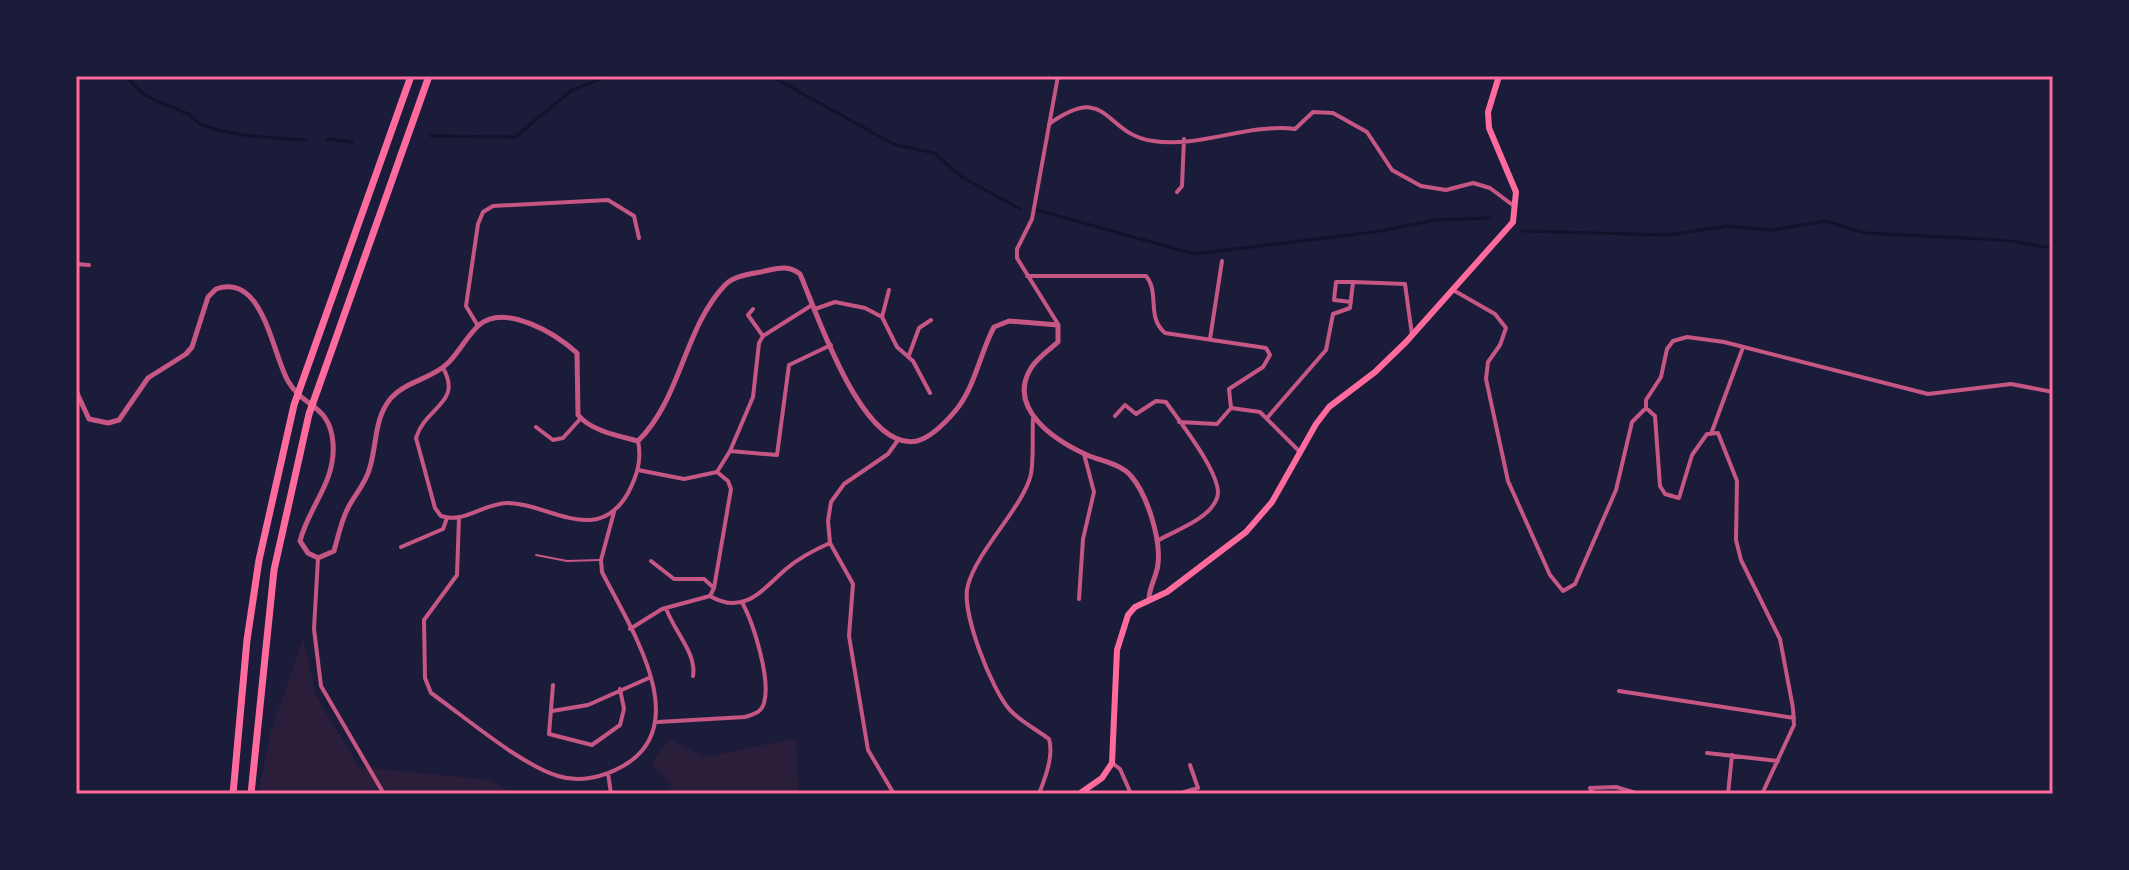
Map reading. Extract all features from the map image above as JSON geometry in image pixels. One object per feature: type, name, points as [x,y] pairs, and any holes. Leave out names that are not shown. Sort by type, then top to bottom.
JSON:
[{"type":"highway","points":[[233,794],[247,640],[259,560],[294,405],[411,76]]},
{"type":"highway","points":[[251,794],[264,640],[274,570],[309,414],[429,76]]},
{"type":"main road","points":[[1079,794],[1102,778],[1112,763],[1118,639],[1128,615],[1149,599],[1167,592],[1246,532],[1272,502],[1329,407],[1375,372],[1412,335],[1513,222],[1517,208],[1512,178],[1489,128],[1488,112],[1499,76]]},
{"type":"street","points":[[1039,794],[1051,745],[1044,735],[1009,709],[1000,696],[967,606],[967,586],[1031,475],[1033,419],[1025,393],[1027,379],[1031,367],[1058,342],[1058,325],[1017,258],[1017,249],[1032,219],[1058,76]]},
{"type":"street","points":[[1049,124],[1070,109],[1088,106],[1106,113],[1126,131],[1153,141],[1220,137],[1275,126],[1295,129],[1313,112],[1323,110],[1367,132],[1392,170],[1421,186],[1446,190],[1473,183],[1490,188],[1517,208]]},
{"type":"street","points":[[1177,192],[1182,186],[1184,139]]},
{"type":"street","points":[[478,326],[466,306],[478,224],[483,212],[493,206],[608,200],[634,216],[639,238]]},
{"type":"street","points":[[1210,339],[1222,261]]},
{"type":"street","points":[[76,264],[89,265]]},
{"type":"street","points":[[459,517],[457,575],[424,620],[425,678],[431,693],[550,773],[574,779],[608,773],[642,753],[658,722],[651,677],[602,572],[601,560],[614,512],[626,497],[638,470],[638,441],[656,417],[712,303],[727,283],[743,275],[785,267],[800,274],[862,409],[898,440],[917,441],[933,433],[957,409],[994,327],[1009,321],[1058,325]]},
{"type":"street","points":[[1027,276],[1146,276],[1150,279],[1158,327],[1173,335],[1266,348],[1270,355],[1263,367],[1229,389],[1231,408],[1217,424],[1179,422]]},
{"type":"street","points":[[1351,302],[1334,300],[1336,282],[1405,284],[1412,335]]},
{"type":"street","points":[[1267,418],[1326,350],[1333,314],[1350,308],[1353,282]]},
{"type":"street","points":[[76,391],[89,419],[108,423],[119,420],[148,378],[192,347],[208,297],[224,286],[236,287],[251,297],[263,315],[290,384],[317,408],[331,426],[332,470],[300,541],[308,553],[318,558]]},
{"type":"street","points":[[882,317],[889,290]]},
{"type":"street","points":[[1453,290],[1495,314],[1506,328],[1500,345],[1488,362],[1486,379],[1500,455],[1550,575],[1563,591],[1569,591],[1582,570],[1616,490],[1632,422],[1646,408],[1646,400],[1657,385],[1667,349],[1673,341],[1700,338],[1928,394],[2011,384],[2053,392]]},
{"type":"street","points":[[638,470],[684,479],[717,472],[730,451],[755,389],[757,349],[763,336],[814,306],[835,302],[865,308],[882,317],[897,347],[909,355],[930,393]]},
{"type":"street","points":[[753,309],[748,315],[763,336]]},
{"type":"street","points":[[318,558],[334,551],[346,511],[370,468],[378,426],[391,398],[403,388],[443,368],[478,326],[504,316],[519,320],[577,353],[577,405],[581,418],[609,433],[638,441]]},
{"type":"street","points":[[909,355],[919,328],[931,320]]},
{"type":"street","points":[[730,451],[777,455],[789,365],[831,345]]},
{"type":"street","points":[[1711,434],[1743,349]]},
{"type":"street","points":[[443,368],[451,382],[449,393],[419,428],[416,438],[435,508],[447,518],[495,504],[511,503],[560,519],[596,518],[614,512]]},
{"type":"street","points":[[1115,416],[1125,405],[1136,414],[1161,399],[1218,480],[1218,498],[1192,521],[1157,541]]},
{"type":"street","points":[[1231,408],[1260,412],[1300,452]]},
{"type":"street","points":[[1646,408],[1655,416],[1660,486],[1665,494],[1679,498],[1692,455],[1707,434],[1718,433],[1734,466],[1736,540],[1741,560],[1780,639],[1794,718],[1794,725],[1762,794]]},
{"type":"street","points":[[536,427],[553,440],[563,438],[581,418]]},
{"type":"street","points":[[1033,419],[1084,454],[1123,469],[1132,477],[1141,492],[1157,541],[1158,563],[1149,599]]},
{"type":"street","points":[[894,794],[868,750],[854,685],[849,636],[853,584],[830,543],[831,502],[844,484],[888,454],[898,440]]},
{"type":"street","points":[[1079,599],[1083,539],[1094,492],[1084,454]]},
{"type":"street","points":[[710,596],[731,489],[728,481],[717,472]]},
{"type":"street","points":[[401,547],[443,529],[447,518]]},
{"type":"street","points":[[630,629],[666,608],[710,596],[719,601],[743,604],[757,598],[799,559],[830,543]]},
{"type":"street","points":[[318,558],[314,629],[321,686],[384,794]]},
{"type":"street","points":[[651,561],[674,579],[700,578],[714,588]]},
{"type":"street","points":[[658,722],[745,717],[758,713],[764,705],[764,681],[758,649],[752,622],[743,604]]},
{"type":"street","points":[[666,608],[671,625],[690,654],[693,676]]},
{"type":"street","points":[[551,711],[588,705],[651,677]]},
{"type":"street","points":[[553,685],[549,734],[592,745],[620,725],[624,709],[620,689]]},
{"type":"street","points":[[1619,691],[1794,718]]},
{"type":"street","points":[[1707,753],[1778,761]]},
{"type":"street","points":[[1728,794],[1732,755]]},
{"type":"street","points":[[1112,763],[1120,769],[1131,794]]},
{"type":"street","points":[[1178,794],[1198,788],[1190,765]]},
{"type":"street","points":[[608,773],[611,794]]},
{"type":"street","points":[[1593,794],[1590,788],[1602,787],[1639,794]]},
{"type":"lane","points":[[536,555],[567,561],[601,560]]},
{"type":"shaded area","points":[[303,638],[316,696],[359,767],[490,780],[514,794],[258,794],[271,732]]},
{"type":"shaded area","points":[[796,738],[799,794],[665,794],[671,784],[651,764],[669,739],[706,757]]},
{"type":"waterway","points":[[126,76],[148,97],[188,114],[202,125],[267,138],[306,140]]},
{"type":"waterway","points":[[431,136],[515,137],[572,90],[609,76]]},
{"type":"waterway","points":[[771,76],[893,144],[934,153],[962,177],[1020,209]]},
{"type":"waterway","points":[[327,139],[352,142]]},
{"type":"waterway","points":[[1037,210],[1194,254],[1374,232],[1435,220],[1490,218]]},
{"type":"waterway","points":[[1522,231],[1667,235],[1729,226],[1773,230],[1825,221],[1865,233],[2002,240],[2053,248]]}]
